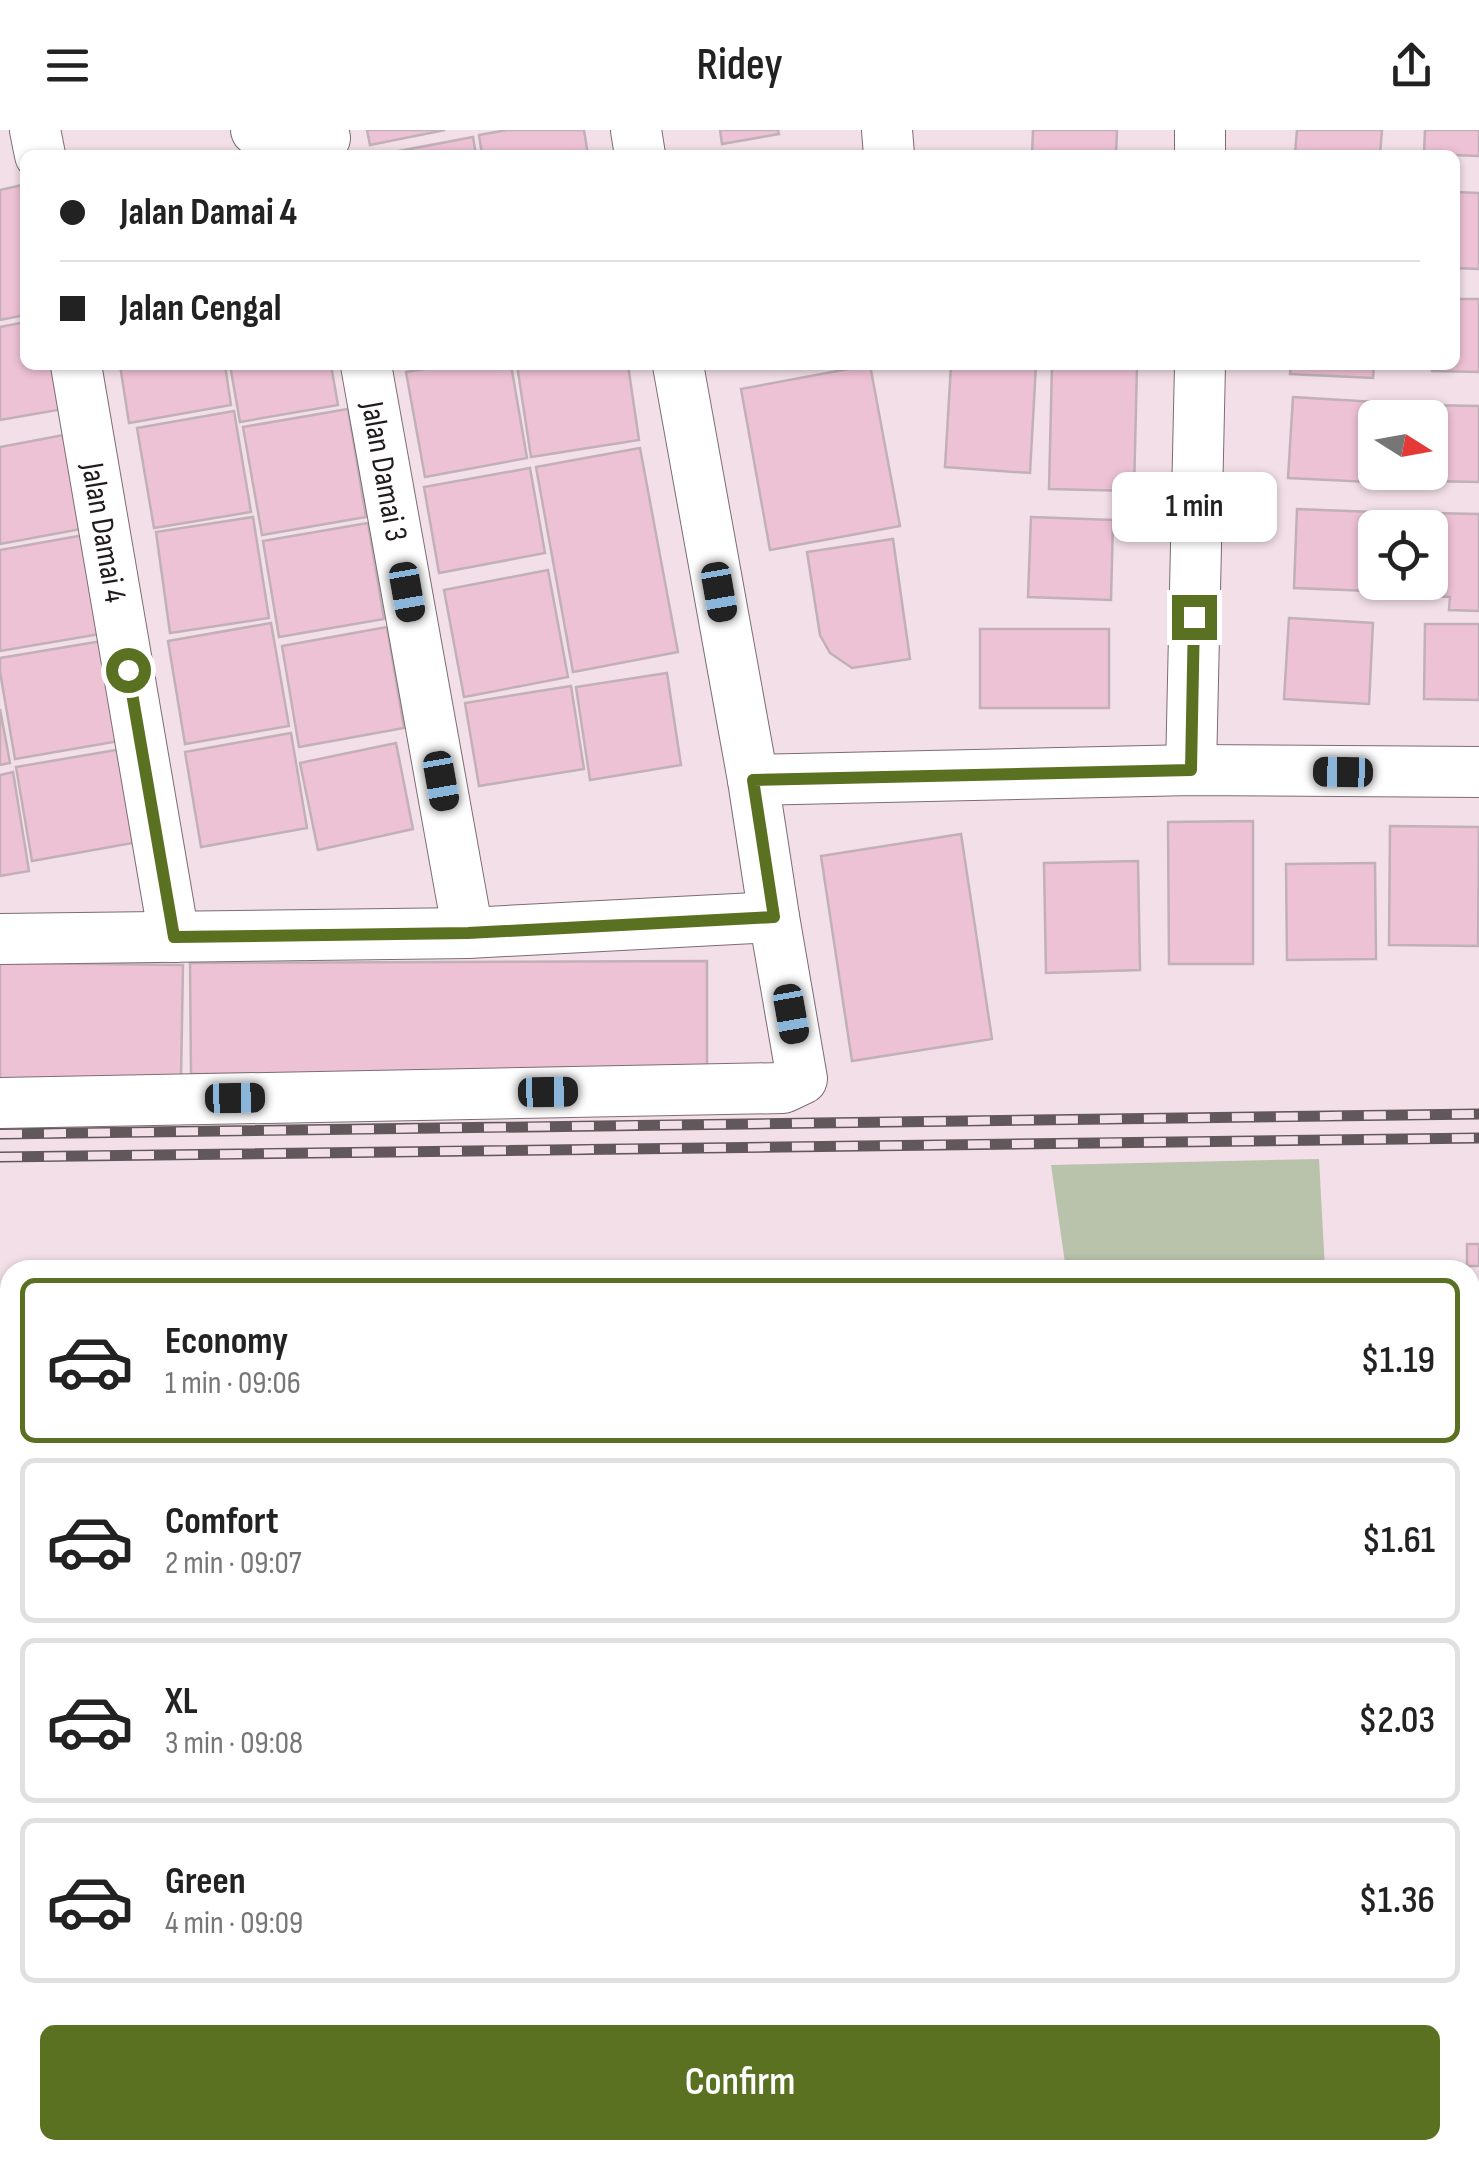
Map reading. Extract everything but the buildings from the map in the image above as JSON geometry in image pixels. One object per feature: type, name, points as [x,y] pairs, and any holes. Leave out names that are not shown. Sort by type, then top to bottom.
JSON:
[{"type":"street","points":[[256,130],[326,141]]},
{"type":"street","name":"Jalan Damai 4","points":[[77,370],[174,937]]},
{"type":"street","name":"Jalan Damai 3","points":[[367,370],[468,933]]},
{"type":"street","points":[[0,1103],[784,1088],[802,1079],[679,370]]},
{"type":"street","points":[[1191,770],[1200,370]]},
{"type":"street","points":[[753,780],[1191,770],[1479,772]]},
{"type":"street","points":[[0,939],[468,933],[774,917]]},
{"type":"green space","points":[[1319,1159],[1324,1260],[1065,1260],[1051,1165]]},
{"type":"railway","points":[[0,1134],[1479,1114]]},
{"type":"railway","points":[[0,1157],[1479,1138]]},
{"type":"route","points":[[128,670],[174,937],[468,933],[774,917],[753,780],[1191,770],[1194,617]]}]
